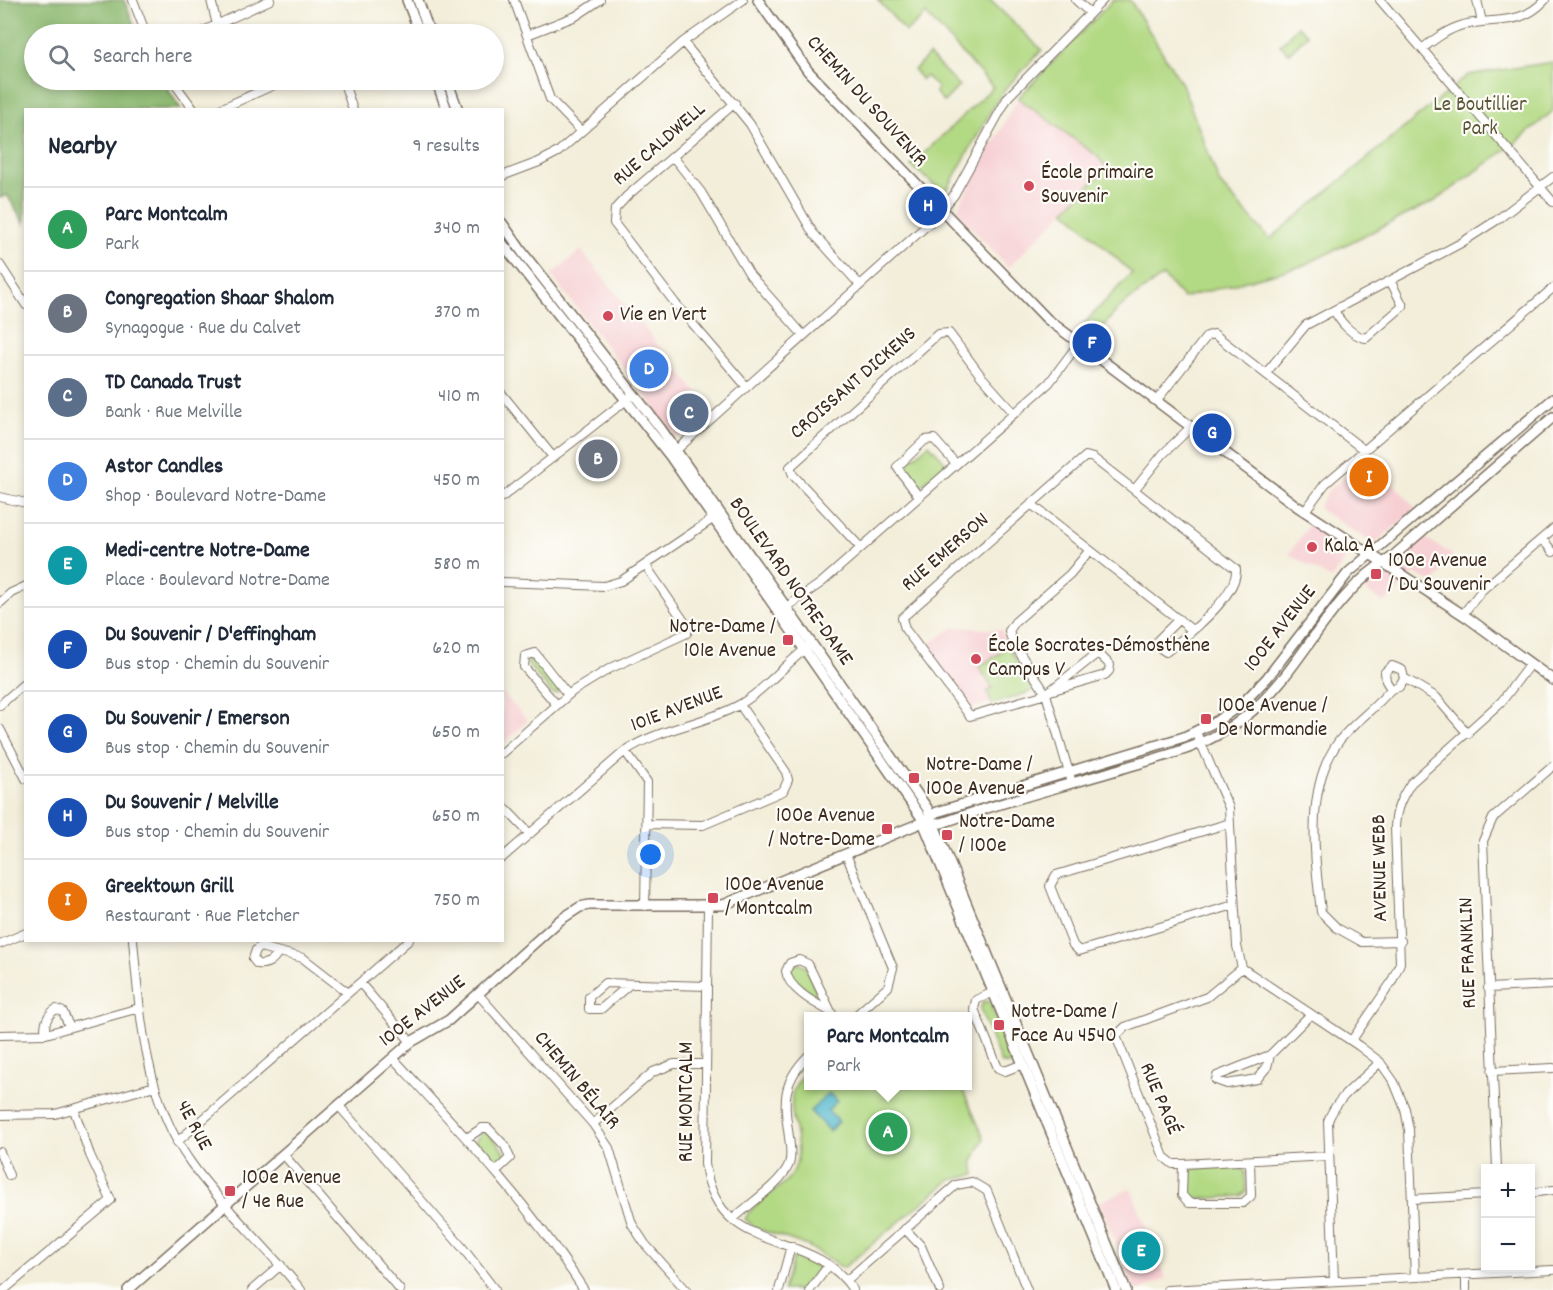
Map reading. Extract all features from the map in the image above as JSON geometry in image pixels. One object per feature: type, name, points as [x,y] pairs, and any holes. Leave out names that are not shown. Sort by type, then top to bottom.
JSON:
[{"type":"street","points":[[133,0],[142,24]]},
{"type":"street","points":[[211,0],[217,24]]},
{"type":"street","points":[[219,24],[270,0]]},
{"type":"street","points":[[407,0],[416,24]]},
{"type":"street","points":[[418,0],[426,24]]},
{"type":"street","points":[[514,0],[550,99],[581,131]]},
{"type":"street","points":[[527,35],[576,16],[600,0]]},
{"type":"street","points":[[504,175],[547,159],[683,42],[743,0]]},
{"type":"street","name":"CHEMIN DU SOUVENIR","points":[[758,0],[808,71],[1043,315],[1305,511],[1463,614],[1553,680]]},
{"type":"street","points":[[1076,0],[1090,13]]},
{"type":"street","points":[[673,453],[942,211],[954,195],[1008,97],[1103,0]]},
{"type":"street","points":[[1380,0],[1553,202]]},
{"type":"street","points":[[1477,0],[1482,22]]},
{"type":"street","points":[[1423,48],[1451,30],[1482,22],[1522,18],[1545,0]]},
{"type":"street","points":[[683,42],[750,124],[813,233],[859,284]]},
{"type":"street","points":[[180,90],[193,108]]},
{"type":"street","points":[[222,108],[263,90]]},
{"type":"street","points":[[346,90],[352,108]]},
{"type":"street","points":[[440,90],[446,108]]},
{"type":"street","points":[[451,90],[457,108]]},
{"type":"street","name":"RUE CALDWELL","points":[[735,103],[674,158],[627,196],[615,209],[614,223],[675,303],[746,386]]},
{"type":"street","points":[[674,158],[701,192],[750,275],[803,335]]},
{"type":"street","points":[[1266,374],[1306,325],[1469,238],[1553,177]]},
{"type":"street","name":"BOULEVARD NOTRE-DAME","points":[[504,226],[673,453],[929,820],[998,990],[1126,1290]]},
{"type":"street","name":"BOULEVARD NOTRE-DAME","points":[[504,245],[630,397]]},
{"type":"street","points":[[0,265],[24,302]]},
{"type":"street","points":[[1334,310],[1339,321],[1355,334],[1366,338],[1403,306],[1390,282]]},
{"type":"street","points":[[1305,511],[1325,484],[1553,288]]},
{"type":"street","name":"CROISSANT DICKENS","points":[[861,548],[793,475],[790,467],[913,356],[940,333],[949,333],[981,376],[1014,413]]},
{"type":"street","points":[[1157,400],[1210,334],[1216,336],[1364,450]]},
{"type":"street","points":[[782,610],[821,583],[1052,380],[1079,343]]},
{"type":"street","points":[[504,397],[553,457]]},
{"type":"street","points":[[504,495],[630,397]]},
{"type":"street","name":"100E AVENUE","points":[[128,1290],[411,1042],[449,1020],[560,920],[580,907],[589,904],[723,905],[929,820],[940,810],[1196,732],[1230,713],[1255,691],[1337,585],[1553,399]]},
{"type":"street","name":"100E AVENUE","points":[[929,820],[942,823],[1201,744],[1236,723],[1262,701],[1353,585],[1384,562],[1553,417]]},
{"type":"street","points":[[1135,489],[1163,454],[1192,426]]},
{"type":"street","points":[[919,497],[897,467],[925,440],[934,439],[956,464]]},
{"type":"street","name":"RUE EMERSON","points":[[1048,693],[970,716],[905,629],[902,618],[1086,456],[1093,458],[1135,489],[1236,569],[1235,582],[1204,623],[1166,652],[1160,648],[1158,640],[1179,619]]},
{"type":"street","points":[[0,497],[24,503]]},
{"type":"street","points":[[1031,504],[1192,630]]},
{"type":"street","points":[[504,582],[604,586],[621,581],[717,516]]},
{"type":"street","points":[[1463,614],[1482,590],[1553,529]]},
{"type":"street","points":[[1542,539],[1553,552]]},
{"type":"street","points":[[1072,783],[1048,693],[1012,641],[1010,628],[1070,574],[1089,551]]},
{"type":"street","points":[[504,751],[568,695],[609,669],[687,633],[688,627],[646,566]]},
{"type":"street","points":[[2,597],[24,587]]},
{"type":"street","name":"101E AVENUE","points":[[504,856],[625,751],[648,737],[717,716],[740,705],[808,647]]},
{"type":"street","points":[[557,705],[524,667],[525,656],[535,653],[568,695]]},
{"type":"street","points":[[1100,654],[1110,665],[1105,675],[1048,693],[1095,655],[1100,654]]},
{"type":"street","name":"AVENUE WEBB","points":[[1353,1040],[1398,970],[1401,941],[1396,810],[1411,783],[1502,701],[1530,664]]},
{"type":"street","points":[[1392,689],[1386,681],[1387,668],[1398,667],[1402,670],[1404,678],[1399,687],[1392,689],[1334,748],[1319,783],[1316,798],[1316,843],[1321,912],[1326,919],[1362,942],[1401,941]]},
{"type":"street","points":[[1404,678],[1436,697],[1468,734]]},
{"type":"street","points":[[0,705],[24,684]]},
{"type":"street","points":[[647,824],[703,825],[783,791],[788,780],[786,772],[740,705]]},
{"type":"street","points":[[0,729],[24,775]]},
{"type":"street","points":[[1196,732],[1224,795],[1230,823],[1234,905],[1242,968],[1310,1015],[1353,1040],[1380,1062],[1394,1082],[1405,1109],[1409,1130],[1415,1277]]},
{"type":"street","points":[[625,751],[647,782],[645,906]]},
{"type":"street","name":"RUE FRANKLIN","points":[[1497,1164],[1483,841],[1493,818],[1553,766]]},
{"type":"street","points":[[504,807],[530,834]]},
{"type":"street","points":[[1230,823],[1056,875],[1050,886],[1073,945],[1079,951],[1234,905]]},
{"type":"street","points":[[846,854],[893,968],[888,987],[860,1012]]},
{"type":"street","name":"RUE MONTCALM","points":[[708,906],[705,1064],[706,1176],[717,1201],[732,1219],[750,1233],[790,1246],[829,1265],[847,1280],[853,1290]]},
{"type":"street","points":[[0,944],[24,934]]},
{"type":"street","name":"4E RUE","points":[[133,942],[139,1008],[155,1086],[177,1142],[191,1163],[301,1290]]},
{"type":"street","points":[[177,1142],[361,984],[406,942]]},
{"type":"street","points":[[278,953],[303,958],[348,993]]},
{"type":"street","points":[[828,1012],[788,981],[786,971],[790,963],[799,960],[808,964],[830,1012]]},
{"type":"street","name":"RUE PAGÉ","points":[[1242,968],[1207,997],[1125,1027],[1116,1036],[1164,1158],[1173,1164],[1183,1164],[1328,1156]]},
{"type":"street","points":[[630,984],[601,1009],[589,1009],[589,997],[605,983],[707,986]]},
{"type":"street","points":[[361,984],[411,1042]]},
{"type":"street","points":[[1488,988],[1553,985]]},
{"type":"street","points":[[998,990],[976,1000],[973,1006],[997,1066],[1005,1071],[1023,1064]]},
{"type":"street","name":"BOULEVARD NOTRE-DAME","points":[[998,990],[1023,1064],[1116,1290]]},
{"type":"street","name":"CHEMIN BÉLAIR","points":[[478,994],[593,1124],[613,1158],[624,1203],[632,1224],[645,1244],[686,1290]]},
{"type":"street","points":[[0,1035],[46,1034],[139,1008]]},
{"type":"street","points":[[46,1034],[44,1028],[49,1016],[56,1009],[63,1012],[69,1026]]},
{"type":"street","points":[[1270,1055],[1267,1067],[1257,1079],[1227,1084],[1216,1080],[1217,1076],[1231,1069],[1270,1055],[1310,1015]]},
{"type":"street","points":[[393,1058],[496,1171],[561,1253],[584,1290]]},
{"type":"street","points":[[732,1219],[784,1174],[790,1163],[784,1104],[787,1087],[793,1074],[804,1061]]},
{"type":"street","points":[[1334,1281],[1328,1121],[1333,1108],[1380,1062]]},
{"type":"street","points":[[593,1124],[653,1072],[674,1064],[705,1064]]},
{"type":"street","points":[[1492,1071],[1553,1068]]},
{"type":"street","points":[[0,1115],[55,1114],[155,1086]]},
{"type":"street","points":[[339,1106],[462,1247],[495,1290]]},
{"type":"street","points":[[4,1290],[111,1200],[90,1155],[74,1110]]},
{"type":"street","points":[[467,1138],[482,1128],[488,1128],[505,1146],[510,1158],[496,1171]]},
{"type":"street","points":[[0,1152],[9,1175]]},
{"type":"street","points":[[283,1154],[400,1290]]},
{"type":"street","points":[[1183,1164],[1182,1195],[1189,1203],[1244,1203],[1251,1196],[1250,1161]]},
{"type":"street","points":[[847,1280],[956,1185],[972,1182],[981,1185],[987,1191],[1027,1290]]},
{"type":"street","points":[[1535,1192],[1553,1190]]},
{"type":"street","points":[[1412,1198],[1481,1195]]},
{"type":"street","points":[[905,1229],[921,1246],[940,1290]]},
{"type":"street","points":[[779,1290],[790,1246]]},
{"type":"street","points":[[252,1290],[281,1265]]},
{"type":"street","points":[[810,1290],[829,1265]]},
{"type":"street","points":[[1167,1290],[1553,1270]]},
{"type":"street","points":[[1466,1275],[1466,1290]]},
{"type":"shaded area","name":"École primaire Souvenir","points":[[1018,98],[1097,156],[1107,168],[1008,268],[956,211]]},
{"type":"shaded area","points":[[581,250],[710,409],[683,436],[676,436],[551,275]]},
{"type":"shaded area","points":[[1369,455],[1416,509],[1374,544],[1319,509],[1328,491]]},
{"type":"shaded area","points":[[1310,523],[1351,551],[1331,579],[1289,554]]},
{"type":"shaded area","points":[[1425,538],[1453,555],[1433,584],[1415,573],[1384,603],[1362,588],[1382,571],[1389,576],[1405,567],[1400,559]]},
{"type":"shaded area","name":"École Socrates-Démosthène Campus V","points":[[954,627],[1002,630],[1004,640],[1033,682],[1030,692],[970,709],[926,646]]},
{"type":"shaded area","points":[[504,694],[528,721],[504,742]]},
{"type":"shaded area","points":[[1131,1188],[1166,1279],[1139,1290],[1135,1289],[1099,1202]]},
{"type":"green space","points":[[0,0],[124,0],[134,24],[24,24],[24,90],[169,90],[180,108],[24,108],[24,222],[7,195],[0,198]]},
{"type":"green space","points":[[878,0],[990,0],[1042,50],[1007,87],[995,104],[945,193],[911,166],[993,87],[926,14],[906,32]]},
{"type":"green space","name":"Le Boutillier Park","points":[[1113,0],[1130,0],[1182,84],[1220,184],[1270,239],[1468,75],[1553,62],[1553,111],[1518,141],[1435,201],[1302,266],[1183,298],[1163,276],[1120,307],[1091,341],[1077,331],[1132,273],[1065,210],[1107,168],[1097,156],[1018,98]]},
{"type":"green space","points":[[1298,26],[1307,35],[1289,53],[1280,45]]},
{"type":"green space","points":[[929,55],[959,86],[944,102],[935,92],[938,88],[926,76],[922,80],[914,70]]},
{"type":"green space","points":[[929,444],[947,464],[919,487],[903,467]]},
{"type":"green space","points":[[1007,645],[1033,687],[1030,692],[992,704],[987,691],[993,688],[979,667],[1000,653]]},
{"type":"green space","points":[[532,657],[559,690],[558,693],[553,694],[528,665],[528,659]]},
{"type":"green space","points":[[798,963],[806,967],[821,1002],[792,977],[790,969]]},
{"type":"green space","points":[[989,1001],[997,1021],[995,1023],[999,1026],[1013,1060],[1009,1065],[1001,1063],[980,1009],[983,1002]]},
{"type":"green space","points":[[804,1073],[804,1090],[963,1090],[984,1138],[973,1161],[975,1175],[950,1180],[843,1268],[808,1246],[756,1228],[745,1219],[750,1211],[786,1181],[796,1165],[798,1147],[792,1100],[794,1088]]},
{"type":"green space","points":[[483,1131],[487,1132],[505,1152],[505,1156],[498,1163],[493,1162],[475,1141]]},
{"type":"green space","points":[[1239,1166],[1245,1172],[1246,1191],[1241,1196],[1197,1199],[1188,1194],[1187,1176],[1193,1168]]},
{"type":"green space","points":[[794,1255],[812,1260],[819,1269],[803,1290],[783,1290]]},
{"type":"water","points":[[829,1093],[837,1101],[828,1110],[839,1122],[829,1131],[810,1111]]},
{"type":"place","name":"École primaire Souvenir","points":[[1029,186]]},
{"type":"place","name":"Du Souvenir / Melville","points":[[928,206]]},
{"type":"place","name":"Vie en Vert","points":[[608,316]]},
{"type":"place","name":"Du Souvenir / D'effingham","points":[[1092,343]]},
{"type":"place","name":"Astor Candles","points":[[649,369]]},
{"type":"place","name":"TD Canada Trust","points":[[689,413]]},
{"type":"place","name":"Du Souvenir / Emerson","points":[[1212,433]]},
{"type":"place","name":"Congregation Shaar Shalom","points":[[598,459]]},
{"type":"place","name":"Greektown Grill","points":[[1369,477]]},
{"type":"place","name":"Kala A","points":[[1312,547]]},
{"type":"place","name":"100e Avenue / Du Souvenir","points":[[1376,574]]},
{"type":"place","name":"Notre-Dame / 101e Avenue","points":[[788,640]]},
{"type":"place","name":"École Socrates-Démosthène Campus V","points":[[976,659]]},
{"type":"place","name":"100e Avenue / De Normandie","points":[[1206,719]]},
{"type":"place","name":"Notre-Dame / 100e Avenue","points":[[914,778]]},
{"type":"place","name":"100e Avenue / Notre-Dame","points":[[887,829]]},
{"type":"place","name":"Notre-Dame / 100e","points":[[947,835]]},
{"type":"place","name":"100e Avenue / Montcalm","points":[[713,898]]},
{"type":"place","name":"Notre-Dame / Face Au 4540","points":[[999,1025]]},
{"type":"place","name":"Parc Montcalm","points":[[888,1132]]},
{"type":"place","name":"100e Avenue / 4e Rue","points":[[230,1191]]},
{"type":"place","name":"Medi-centre Notre-Dame","points":[[1141,1251]]}]
